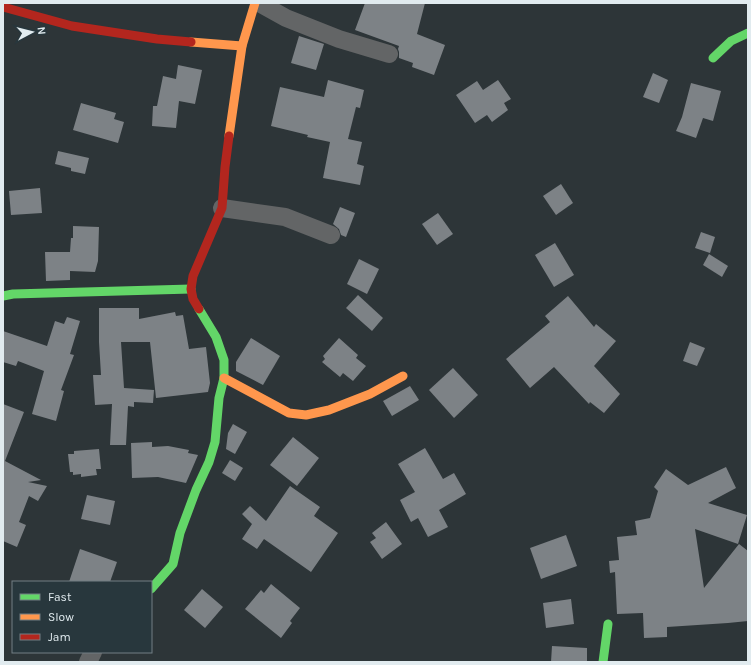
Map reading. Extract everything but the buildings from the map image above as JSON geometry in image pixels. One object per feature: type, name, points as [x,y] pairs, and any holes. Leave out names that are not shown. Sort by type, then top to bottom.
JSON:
[{"type":"street","points":[[152,588],[173,564],[180,533],[196,490],[209,462],[215,442],[219,398],[224,378],[224,360],[216,337],[193,299],[191,289],[192,276],[222,208],[225,167],[242,46],[255,3]]},
{"type":"street","points":[[260,3],[286,18],[332,37],[389,54]]},
{"type":"street","points":[[3,7],[72,26],[157,39],[242,46]]},
{"type":"street","points":[[714,58],[731,41],[748,33]]},
{"type":"street","points":[[222,208],[285,217],[331,235]]},
{"type":"street","points":[[3,296],[12,294],[191,289]]},
{"type":"street","points":[[224,378],[289,414],[306,415],[329,410],[370,394],[403,376]]},
{"type":"street","points":[[603,662],[608,624]]},
{"type":"street","points":[[88,662],[92,653]]},
{"type":"traffic: fast","points":[[713,58],[731,41],[748,33]]},
{"type":"traffic: fast","points":[[3,296],[13,294],[191,289]]},
{"type":"traffic: fast","points":[[152,588],[173,564],[180,533],[196,490],[209,462],[215,442],[219,398],[224,378],[224,360],[216,337],[199,309]]},
{"type":"traffic: fast","points":[[603,662],[608,624]]},
{"type":"traffic: slow","points":[[229,136],[242,46],[255,3]]},
{"type":"traffic: slow","points":[[191,42],[242,46]]},
{"type":"traffic: slow","points":[[224,378],[289,413],[306,415],[329,410],[370,394],[403,376]]},
{"type":"traffic: jam","points":[[3,7],[72,26],[157,39],[191,42]]},
{"type":"traffic: jam","points":[[199,309],[193,299],[191,289],[193,276],[222,208],[229,136]]}]
